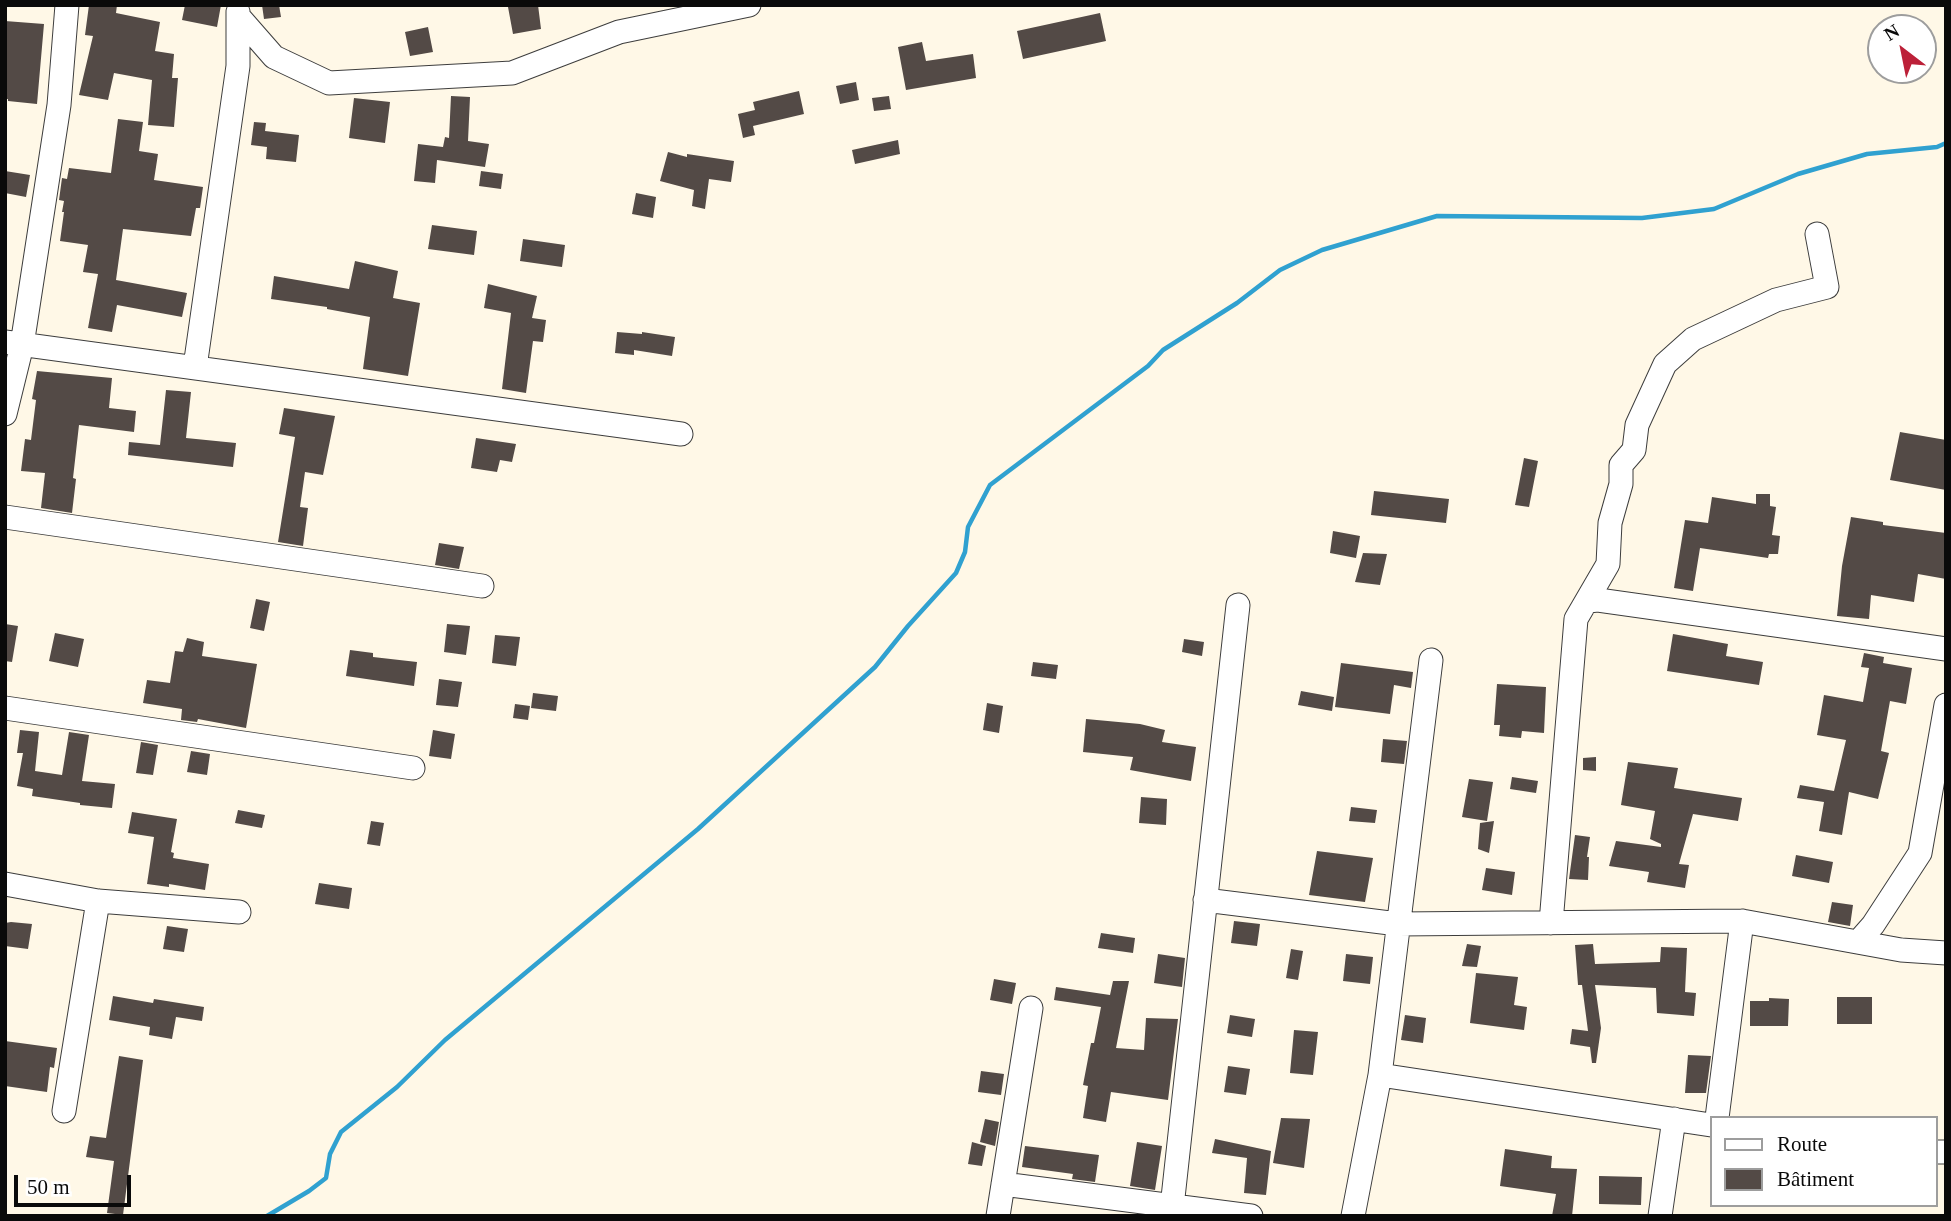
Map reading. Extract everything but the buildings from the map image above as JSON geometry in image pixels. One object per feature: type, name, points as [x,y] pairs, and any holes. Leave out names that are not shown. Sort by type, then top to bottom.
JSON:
[{"type":"street","points":[[5,414],[13,344],[59,105],[67,5]]},
{"type":"street","points":[[237,11],[274,57],[329,83],[512,74],[620,32],[748,5]]},
{"type":"street","points":[[195,368],[238,66],[237,11]]},
{"type":"street","points":[[1551,923],[1576,619],[1608,564],[1610,523],[1621,484],[1621,465],[1634,450],[1637,425],[1665,364],[1693,339],[1776,300],[1827,287],[1817,234]]},
{"type":"street","points":[[13,344],[681,434]]},
{"type":"street","points":[[5,517],[482,586]]},
{"type":"street","points":[[1588,601],[1598,600],[1946,649]]},
{"type":"street","points":[[1172,1211],[1238,605]]},
{"type":"street","points":[[1353,1216],[1380,1075],[1431,660]]},
{"type":"street","points":[[1858,942],[1873,925],[1920,853],[1946,705]]},
{"type":"street","points":[[5,708],[413,768]]},
{"type":"street","points":[[5,884],[99,901],[239,912]]},
{"type":"street","points":[[1205,900],[1398,924],[1742,922],[1901,950],[1946,953]]},
{"type":"street","points":[[64,1111],[99,901]]},
{"type":"street","points":[[1717,1116],[1742,922]]},
{"type":"street","points":[[998,1216],[1031,1008]]},
{"type":"street","points":[[1380,1075],[1710,1125]]},
{"type":"street","points":[[1660,1216],[1674,1119]]},
{"type":"street","points":[[1003,1184],[1172,1211],[1251,1216]]},
{"type":"waterway","points":[[267,1216],[326,1178],[330,1154],[341,1132],[397,1087],[445,1040],[698,829],[875,667],[956,573],[965,552],[968,527],[990,485],[1148,366],[1163,350],[1237,303],[1280,270],[1322,250],[1437,216],[1642,218],[1714,209],[1798,174],[1867,154],[1937,147],[1946,143]]}]
